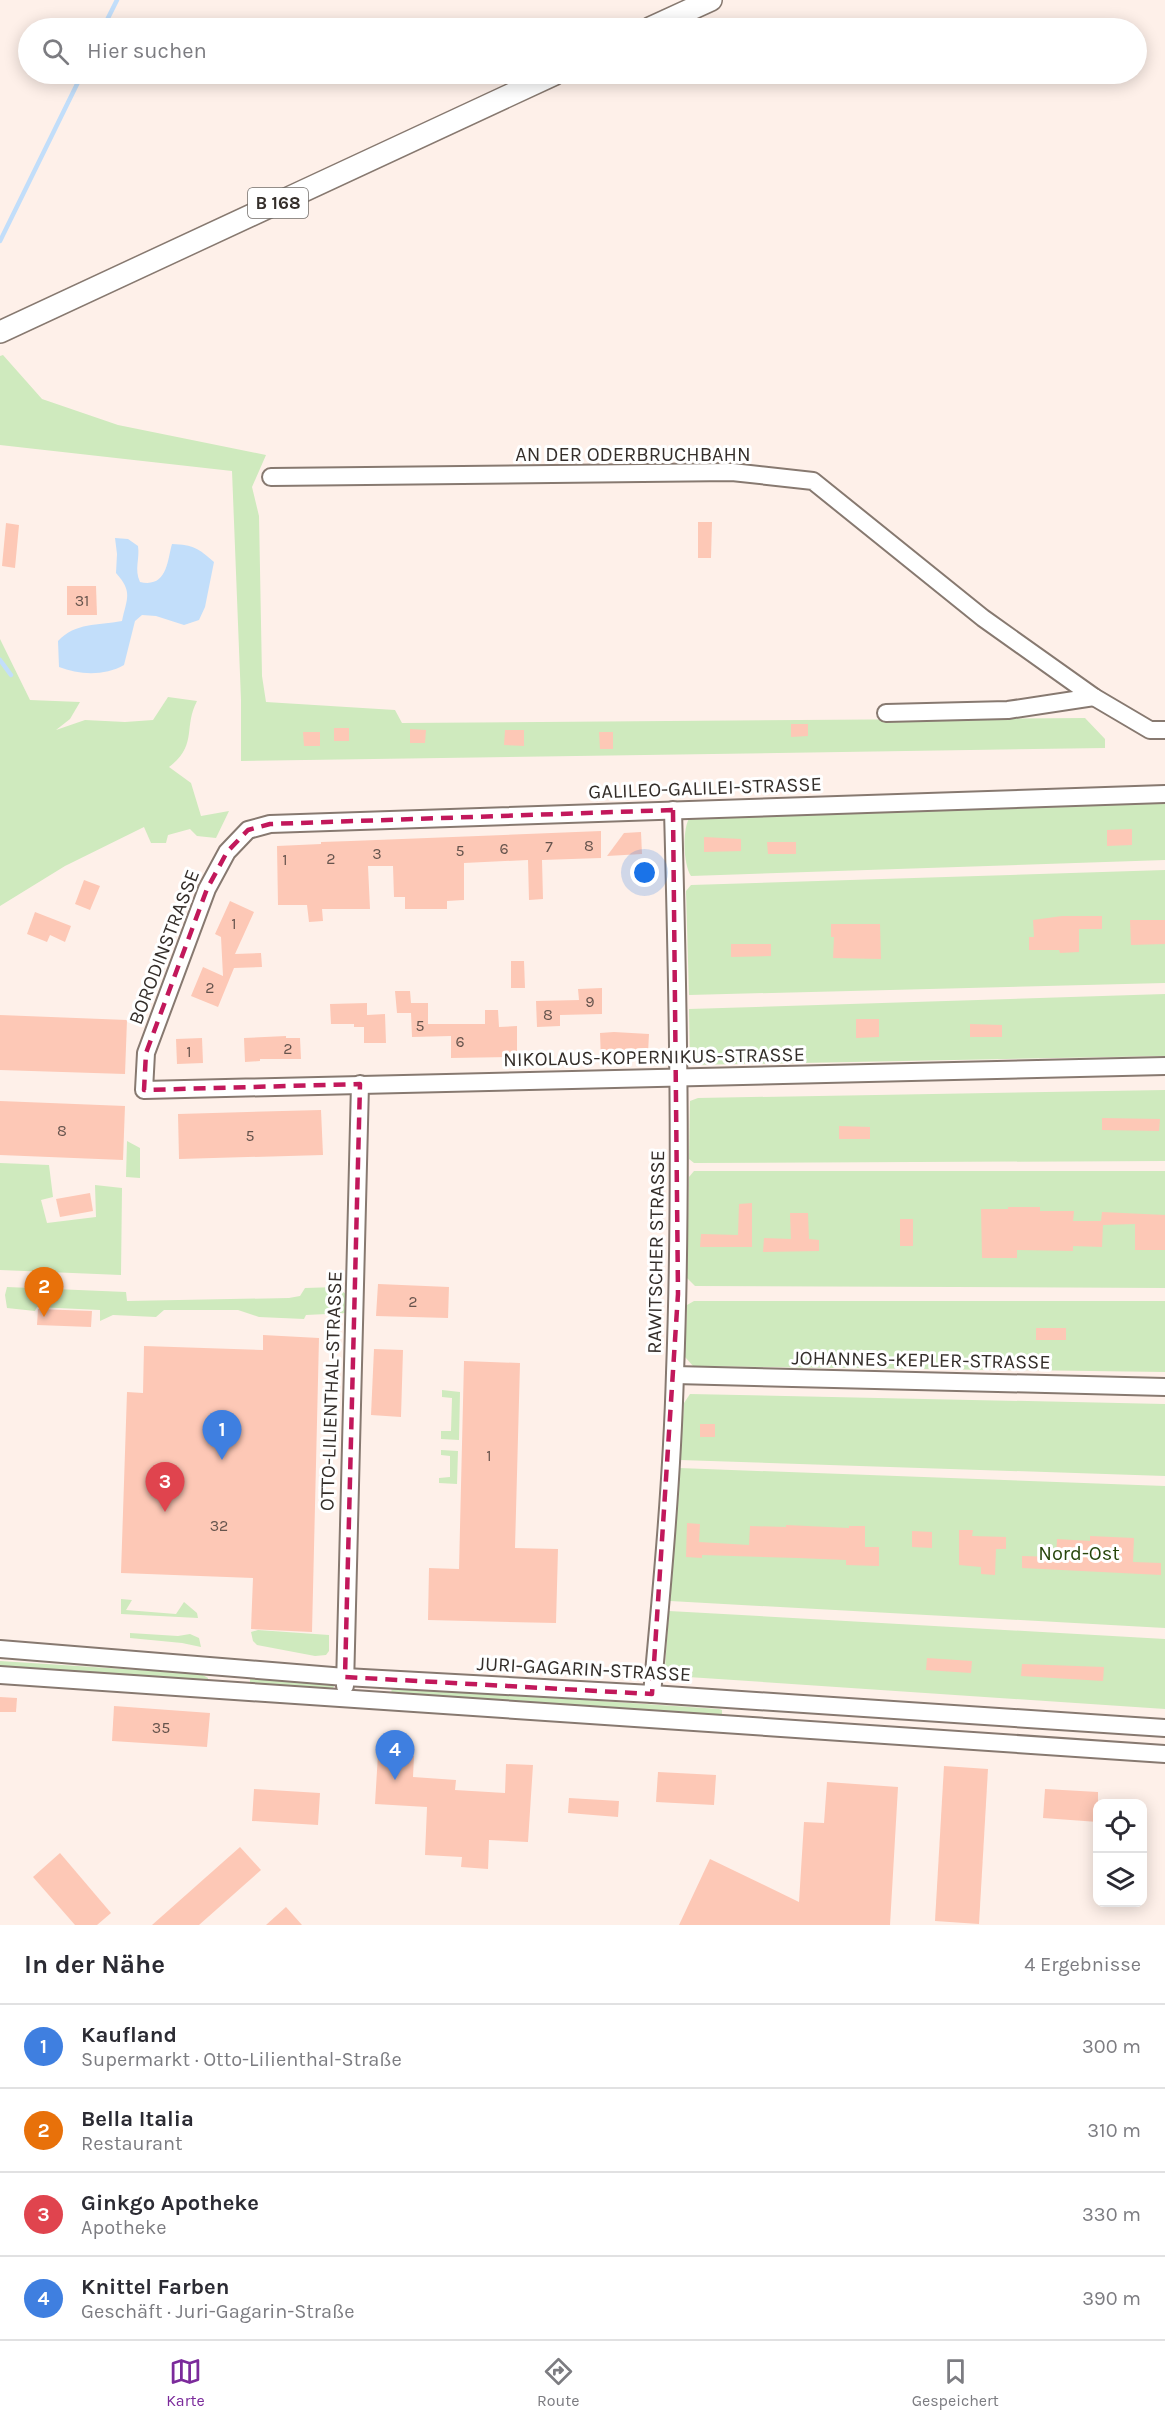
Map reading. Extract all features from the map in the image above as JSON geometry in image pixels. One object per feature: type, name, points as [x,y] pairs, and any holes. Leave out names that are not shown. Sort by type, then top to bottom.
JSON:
[{"type":"main road","points":[[672,18],[711,0]]},
{"type":"main road","name":"B 168","points":[[0,332],[533,84]]},
{"type":"street","name":"AN DER ODERBRUCHBAHN","points":[[271,477],[732,472],[813,481],[983,618],[1094,697],[1158,730]]},
{"type":"street","points":[[886,713],[1008,710],[1094,697]]},
{"type":"street","name":"GALILEO-GALILEI-STRASSE","points":[[248,830],[270,824],[1165,794]]},
{"type":"street","name":"RAWITSCHER STRASSE","points":[[652,1694],[675,1375],[679,1076],[673,810]]},
{"type":"street","name":"BORODINSTRASSE","points":[[144,1090],[146,1053],[207,889],[227,852],[248,830]]},
{"type":"street","name":"NIKOLAUS-KOPERNIKUS-STRASSE","points":[[144,1090],[1165,1066]]},
{"type":"street","name":"OTTO-LILIENTHAL-STRASSE","points":[[344,1698],[360,1084]]},
{"type":"street","name":"JOHANNES-KEPLER-STRASSE","points":[[675,1375],[1165,1387]]},
{"type":"street","name":"JURI-GAGARIN-STRASSE","points":[[0,1649],[345,1677],[652,1694],[1165,1728]]},
{"type":"street","points":[[0,1675],[1165,1754]]},
{"type":"highlighted area","points":[[673,810],[678,1294],[652,1694],[345,1677],[360,1084],[144,1090],[146,1053],[207,889],[227,852],[248,830],[270,824]]},
{"type":"green space","points":[[3,355],[42,399],[118,425],[266,455],[252,487],[259,516],[262,676],[266,702],[395,710],[402,723],[1085,718],[1105,739],[1105,748],[241,761],[241,700],[232,471],[0,445],[0,356]]},
{"type":"green space","points":[[0,639],[30,700],[80,702],[70,719],[56,730],[85,720],[125,722],[153,720],[168,697],[197,701],[187,744],[178,759],[169,767],[191,783],[201,816],[229,811],[216,838],[197,836],[190,829],[168,835],[166,843],[151,843],[144,827],[65,866],[0,906]]},
{"type":"green space","points":[[1165,799],[1165,860],[691,876],[686,863],[685,837],[690,817]]},
{"type":"green space","points":[[1165,870],[1165,983],[689,995],[686,891],[691,885]]},
{"type":"green space","points":[[1165,994],[1165,1056],[690,1065],[689,1009]]},
{"type":"green space","points":[[1165,1090],[1165,1161],[694,1163],[689,1159],[690,1101],[698,1098]]},
{"type":"green space","points":[[127,1141],[140,1148],[140,1178],[126,1177]]},
{"type":"green space","points":[[0,1163],[49,1165],[53,1197],[41,1200],[47,1223],[96,1217],[95,1185],[122,1188],[121,1275],[0,1270]]},
{"type":"green space","points":[[694,1171],[1165,1171],[1165,1288],[695,1286],[687,1278],[689,1177]]},
{"type":"green space","points":[[7,1287],[126,1292],[127,1301],[289,1298],[300,1296],[305,1288],[337,1287],[347,1295],[347,1313],[306,1315],[304,1319],[259,1317],[238,1310],[164,1310],[156,1317],[113,1315],[100,1321],[100,1310],[37,1307],[35,1311],[7,1308],[5,1295]]},
{"type":"green space","points":[[694,1301],[1165,1301],[1165,1372],[693,1366],[685,1357],[687,1305]]},
{"type":"green space","points":[[442,1390],[460,1392],[459,1440],[441,1439],[441,1431],[451,1431],[452,1398],[442,1397]]},
{"type":"green space","points":[[690,1394],[1165,1404],[1165,1476],[680,1460],[684,1403]]},
{"type":"green space","points":[[441,1450],[458,1451],[457,1484],[439,1483],[439,1478],[450,1477],[450,1456],[441,1455]]},
{"type":"green space","name":"Nord-Ost","points":[[679,1468],[1165,1486],[1165,1628],[670,1601]]},
{"type":"green space","points":[[121,1599],[132,1600],[126,1610],[176,1614],[184,1602],[197,1613],[198,1618],[121,1614]]},
{"type":"green space","points":[[669,1611],[1165,1639],[1165,1709],[673,1676],[665,1668]]},
{"type":"green space","points":[[258,1630],[329,1635],[329,1651],[326,1655],[315,1656],[257,1645],[253,1641],[251,1632]]},
{"type":"green space","points":[[130,1633],[178,1636],[190,1634],[199,1638],[201,1647],[130,1638]]},
{"type":"green space","points":[[0,1661],[201,1674],[208,1678],[208,1681],[0,1668]]},
{"type":"green space","points":[[250,1678],[333,1684],[334,1686],[332,1690],[250,1684]]},
{"type":"green space","points":[[392,1687],[719,1709],[722,1710],[722,1715],[391,1694]]},
{"type":"water","points":[[115,538],[128,539],[138,546],[137,573],[140,582],[149,583],[161,577],[167,566],[172,544],[191,546],[204,553],[214,562],[205,607],[199,620],[184,625],[156,616],[142,615],[135,621],[124,665],[117,669],[92,673],[75,672],[59,667],[58,641],[65,635],[87,626],[122,621],[127,590],[116,573]]},
{"type":"building","points":[[698,522],[712,522],[711,558],[698,558]]},
{"type":"building","points":[[6,523],[19,525],[15,568],[2,566]]},
{"type":"building","points":[[67,586],[96,586],[97,615],[67,615]]},
{"type":"building","points":[[791,724],[808,724],[808,736],[791,737]]},
{"type":"building","points":[[334,728],[349,728],[349,741],[334,741]]},
{"type":"building","points":[[410,729],[426,730],[425,743],[410,743]]},
{"type":"building","points":[[505,730],[524,730],[524,746],[504,745]]},
{"type":"building","points":[[303,732],[320,732],[320,746],[304,746]]},
{"type":"building","points":[[599,732],[613,732],[613,749],[600,749]]},
{"type":"building","points":[[1132,829],[1132,845],[1107,846],[1107,830]]},
{"type":"building","points":[[601,831],[601,858],[542,860],[543,899],[529,900],[528,860],[464,863],[464,900],[447,901],[447,909],[405,909],[405,897],[394,897],[393,866],[368,866],[370,909],[322,909],[323,921],[309,922],[307,905],[278,905],[277,846],[321,844],[321,842]]},
{"type":"building","points":[[641,832],[642,854],[607,856],[624,833]]},
{"type":"building","points":[[704,837],[741,839],[741,851],[704,852]]},
{"type":"building","points":[[767,842],[796,842],[796,854],[768,854]]},
{"type":"building","points":[[84,880],[100,886],[90,910],[75,904]]},
{"type":"building","points":[[230,901],[254,912],[235,954],[261,953],[262,967],[234,968],[218,1007],[191,996],[203,967],[223,976],[221,937],[215,934]]},
{"type":"building","points":[[35,912],[71,926],[65,942],[50,935],[47,942],[27,934]]},
{"type":"building","points":[[1062,916],[1102,916],[1102,929],[1079,929],[1079,952],[1029,950],[1029,937],[1034,937],[1033,920]]},
{"type":"building","points":[[1130,920],[1165,920],[1165,944],[1131,945]]},
{"type":"building","points":[[831,924],[880,924],[881,959],[833,958],[834,937],[831,937]]},
{"type":"building","points":[[731,944],[771,944],[771,956],[731,957]]},
{"type":"building","points":[[511,961],[524,961],[525,988],[511,988]]},
{"type":"building","points":[[602,988],[602,1014],[560,1015],[560,1026],[537,1027],[536,1001],[579,1000],[578,989]]},
{"type":"building","points":[[395,991],[410,991],[411,1003],[428,1003],[428,1024],[485,1024],[485,1010],[498,1010],[499,1027],[517,1026],[517,1057],[451,1058],[451,1036],[412,1037],[411,1013],[397,1013]]},
{"type":"building","points":[[367,1003],[367,1015],[385,1014],[386,1043],[364,1043],[364,1027],[354,1027],[354,1024],[331,1024],[330,1004]]},
{"type":"building","points":[[0,1015],[127,1020],[125,1074],[0,1070]]},
{"type":"building","points":[[856,1019],[879,1019],[879,1037],[856,1038]]},
{"type":"building","points":[[970,1024],[1002,1025],[1002,1037],[970,1037]]},
{"type":"building","points":[[600,1033],[649,1034],[648,1053],[614,1053],[614,1059],[601,1060]]},
{"type":"building","points":[[286,1036],[286,1038],[300,1038],[301,1059],[260,1059],[260,1061],[245,1062],[244,1038]]},
{"type":"building","points":[[202,1038],[203,1063],[177,1064],[176,1039]]},
{"type":"building","points":[[0,1101],[125,1106],[123,1160],[0,1155]]},
{"type":"building","points":[[321,1110],[323,1155],[179,1159],[178,1114]]},
{"type":"building","points":[[1102,1118],[1160,1119],[1159,1131],[1102,1130]]},
{"type":"building","points":[[839,1126],[870,1127],[870,1139],[839,1139]]},
{"type":"building","points":[[90,1193],[93,1211],[60,1217],[56,1199]]},
{"type":"building","points":[[752,1203],[752,1247],[700,1247],[701,1234],[738,1235],[739,1204]]},
{"type":"building","points":[[1008,1207],[1040,1207],[1040,1211],[1074,1211],[1073,1221],[1101,1221],[1102,1212],[1165,1215],[1165,1250],[1135,1250],[1135,1224],[1103,1225],[1102,1247],[1073,1246],[1073,1251],[1017,1250],[1017,1258],[982,1258],[981,1209],[1008,1209]]},
{"type":"building","points":[[790,1213],[808,1213],[809,1239],[819,1240],[819,1251],[763,1252],[764,1238],[791,1239]]},
{"type":"building","points":[[900,1219],[913,1219],[913,1246],[900,1246]]},
{"type":"building","points":[[378,1284],[449,1287],[448,1318],[376,1316]]},
{"type":"building","points":[[38,1309],[92,1311],[91,1327],[37,1325]]},
{"type":"building","points":[[1036,1328],[1066,1328],[1066,1340],[1036,1340]]},
{"type":"building","points":[[263,1335],[319,1338],[312,1632],[251,1629],[253,1578],[121,1573],[127,1392],[143,1393],[144,1346],[263,1350]]},
{"type":"building","points":[[374,1349],[403,1350],[401,1417],[371,1415]]},
{"type":"building","points":[[464,1361],[520,1363],[515,1548],[558,1549],[556,1623],[428,1620],[429,1568],[459,1569]]},
{"type":"building","points":[[700,1424],[715,1424],[715,1437],[700,1437]]},
{"type":"building","points":[[687,1523],[700,1524],[699,1542],[749,1545],[750,1526],[849,1528],[849,1526],[865,1526],[865,1547],[879,1547],[879,1566],[846,1565],[846,1560],[702,1555],[702,1558],[686,1557]]},
{"type":"building","points":[[959,1530],[973,1530],[972,1536],[1006,1537],[1006,1549],[996,1549],[995,1575],[981,1574],[981,1567],[959,1565]]},
{"type":"building","points":[[912,1531],[932,1532],[932,1548],[912,1547]]},
{"type":"building","points":[[1090,1536],[1134,1538],[1133,1562],[1161,1563],[1161,1575],[1022,1568],[1022,1556],[1056,1557],[1057,1539],[1090,1541]]},
{"type":"building","points":[[927,1658],[972,1661],[971,1673],[926,1670]]},
{"type":"building","points":[[1022,1664],[1104,1667],[1103,1681],[1021,1676]]},
{"type":"building","points":[[0,1697],[17,1698],[16,1712],[0,1712]]},
{"type":"building","points":[[114,1706],[210,1713],[207,1747],[112,1741]]},
{"type":"building","points":[[378,1754],[414,1756],[413,1777],[456,1780],[455,1790],[505,1793],[506,1764],[533,1765],[528,1842],[489,1840],[488,1869],[461,1867],[462,1857],[425,1855],[427,1807],[375,1804]]},
{"type":"building","points":[[944,1766],[988,1769],[979,1924],[935,1921]]},
{"type":"building","points":[[658,1772],[716,1775],[714,1805],[656,1802]]},
{"type":"building","points":[[827,1782],[898,1787],[890,1925],[679,1925],[710,1859],[799,1902],[804,1822],[824,1823]]},
{"type":"building","points":[[254,1789],[320,1793],[318,1825],[252,1821]]},
{"type":"building","points":[[1045,1789],[1098,1792],[1098,1799],[1093,1799],[1093,1822],[1043,1818]]},
{"type":"building","points":[[569,1798],[619,1801],[618,1817],[568,1813]]},
{"type":"building","points":[[240,1847],[261,1870],[199,1925],[152,1925]]},
{"type":"building","points":[[60,1853],[111,1913],[97,1925],[75,1925],[33,1877]]},
{"type":"building","points":[[286,1907],[302,1925],[266,1925]]},
{"type":"waterway","points":[[108,18],[117,0]]},
{"type":"waterway","points":[[0,241],[77,84]]},
{"type":"waterway","points":[[0,660],[11,675]]},
{"type":"place","name":"Bella Italia","points":[[44,1317]]},
{"type":"place","name":"Kaufland","points":[[222,1460]]},
{"type":"place","name":"Ginkgo Apotheke","points":[[165,1512]]},
{"type":"place","name":"Knittel Farben","points":[[395,1780]]}]
